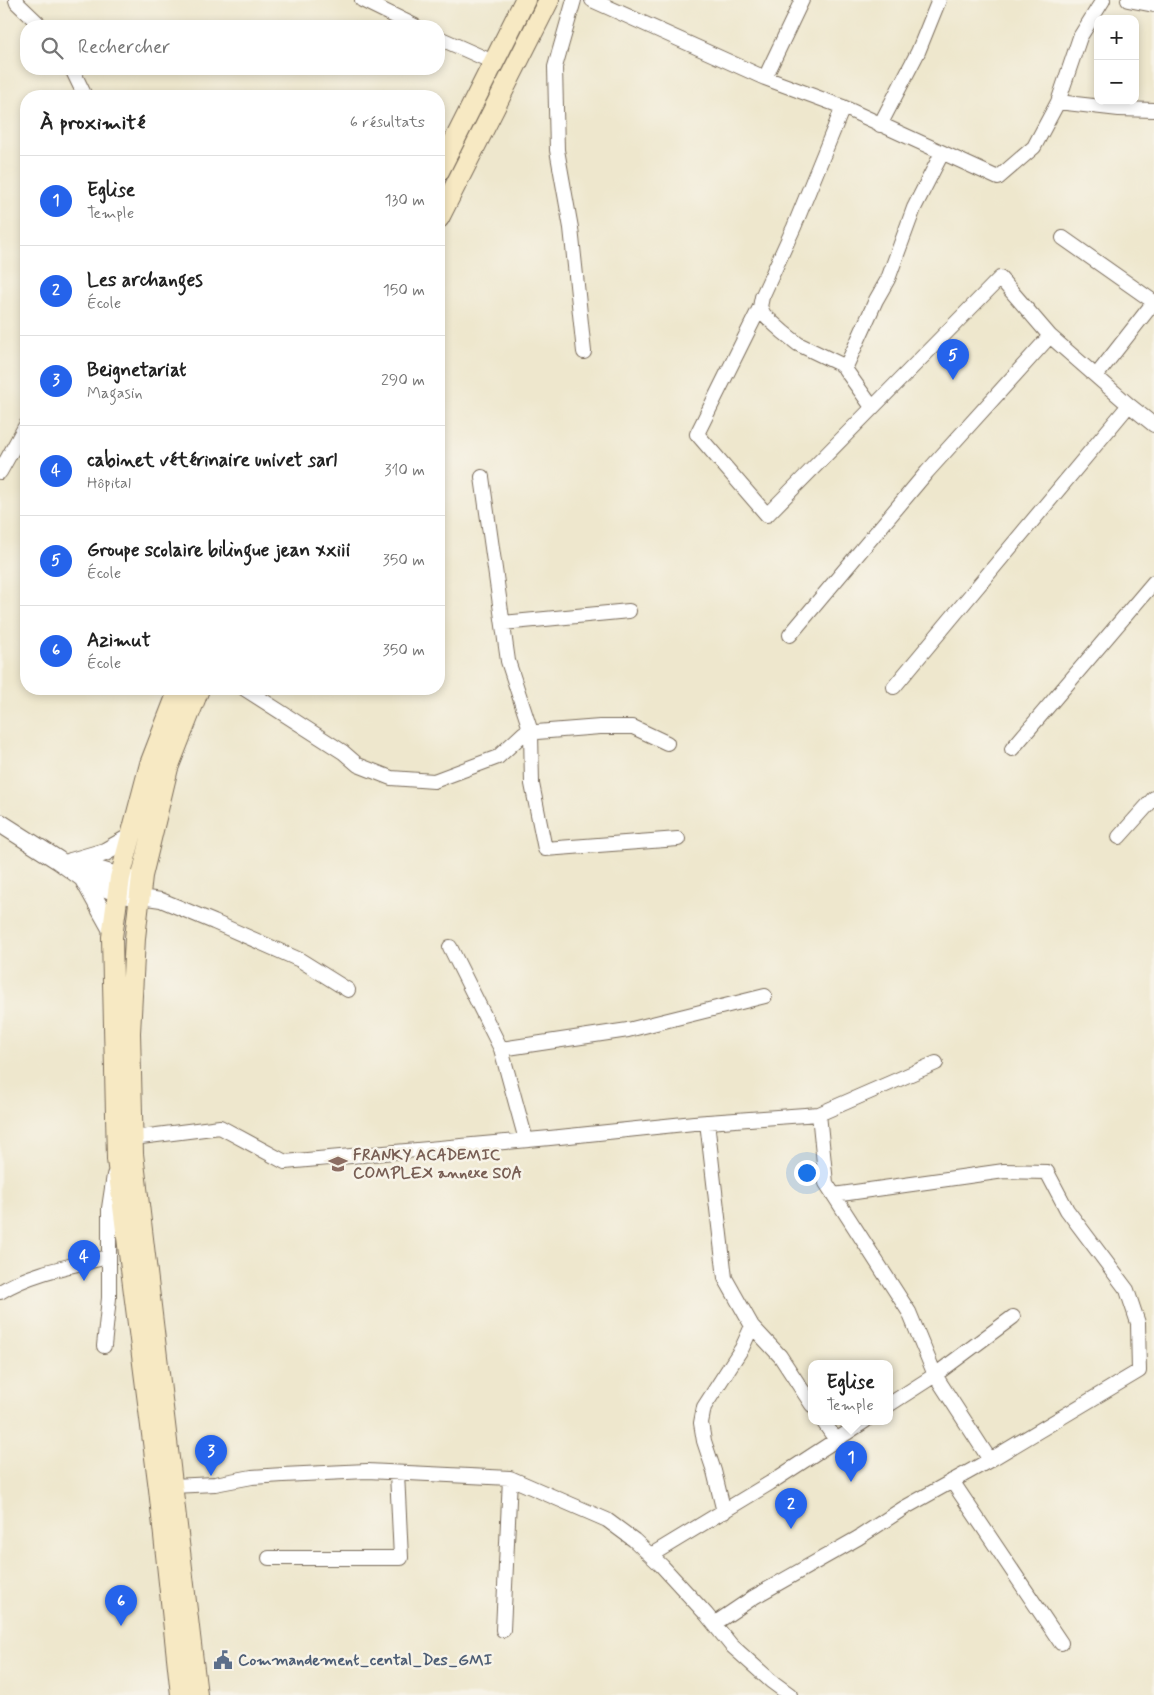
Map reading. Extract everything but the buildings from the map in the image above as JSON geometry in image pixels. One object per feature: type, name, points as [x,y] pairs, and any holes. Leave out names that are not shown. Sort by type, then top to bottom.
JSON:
[{"type":"main road","points":[[445,160],[525,0]]},
{"type":"main road","points":[[445,206],[549,0]]},
{"type":"main road","points":[[176,695],[150,764],[119,885],[113,932],[113,1034],[117,1159],[159,1489],[181,1695]]},
{"type":"main road","points":[[197,695],[168,768],[140,890],[130,1033],[133,1154],[197,1695]]},
{"type":"street","points":[[16,0],[16,3],[34,20]]},
{"type":"street","points":[[362,0],[403,20]]},
{"type":"street","points":[[574,0],[555,67],[557,150],[571,228],[584,352]]},
{"type":"street","points":[[592,0],[765,78],[843,107],[942,153],[976,166],[998,178],[1034,147],[1058,102],[1080,37],[1103,0]]},
{"type":"street","points":[[765,78],[802,0]]},
{"type":"street","points":[[880,125],[918,52],[939,0]]},
{"type":"street","points":[[1128,0],[1154,5]]},
{"type":"street","points":[[445,41],[493,62]]},
{"type":"street","points":[[75,75],[82,90]]},
{"type":"street","points":[[1058,102],[1154,110]]},
{"type":"street","points":[[843,107],[794,227],[765,289],[760,306],[697,434],[767,514],[1000,278],[1050,336],[1154,425]]},
{"type":"street","points":[[872,407],[845,369],[876,300],[888,280],[914,208],[942,153]]},
{"type":"street","points":[[1063,238],[1154,302],[1096,376]]},
{"type":"street","points":[[760,306],[764,314],[798,344],[846,367]]},
{"type":"street","points":[[790,634],[927,472],[1050,336]]},
{"type":"street","points":[[894,687],[1129,405]]},
{"type":"street","points":[[0,472],[20,436]]},
{"type":"street","points":[[482,477],[508,661],[531,732],[532,784],[545,849],[678,840]]},
{"type":"street","points":[[1012,749],[1154,582]]},
{"type":"street","points":[[503,623],[629,611]]},
{"type":"street","points":[[253,695],[343,752],[358,765],[392,778],[434,780],[498,757],[524,733],[531,732],[600,727],[634,727],[667,743]]},
{"type":"street","points":[[1119,837],[1154,798]]},
{"type":"street","points":[[0,823],[64,861],[119,885]]},
{"type":"street","points":[[64,861],[106,852],[131,837]]},
{"type":"street","points":[[64,861],[83,878],[113,932]]},
{"type":"street","points":[[83,878],[140,890],[300,960],[348,990]]},
{"type":"street","points":[[450,947],[501,1048],[526,1140]]},
{"type":"street","points":[[501,1048],[628,1030],[765,996]]},
{"type":"street","points":[[133,1138],[220,1127],[285,1162],[708,1122],[819,1114],[936,1063]]},
{"type":"street","points":[[819,1114],[826,1183],[909,1312],[935,1375],[990,1460]]},
{"type":"street","points":[[708,1122],[725,1278],[752,1326],[780,1356],[808,1399]]},
{"type":"street","points":[[104,1346],[109,1298],[109,1208],[117,1159]]},
{"type":"street","points":[[714,1624],[754,1597],[843,1548],[904,1508],[990,1460],[1139,1371],[1138,1323],[1127,1290],[1067,1210],[1047,1172],[1004,1171],[834,1195]]},
{"type":"street","points":[[0,1292],[30,1276],[108,1257]]},
{"type":"street","points":[[893,1402],[935,1375],[1013,1316]]},
{"type":"street","points":[[724,1512],[714,1470],[704,1441],[701,1423],[704,1407],[742,1348],[752,1326]]},
{"type":"street","points":[[826,1425],[836,1440]]},
{"type":"street","points":[[651,1555],[724,1512],[860,1425]]},
{"type":"street","points":[[172,1486],[215,1484],[252,1477],[367,1471],[510,1478],[607,1520],[634,1540],[687,1593],[744,1658],[790,1695]]},
{"type":"street","points":[[269,1558],[401,1558],[397,1473]]},
{"type":"street","points":[[503,1630],[510,1478]]},
{"type":"street","points":[[952,1481],[1061,1643]]},
{"type":"place","name":"Groupe scolaire bilingue jean xxiii","points":[[953,380]]},
{"type":"place","name":"FRANKY ACADEMIC COMPLEX annexe SOA","points":[[338,1164]]},
{"type":"place","name":"cabinet vétérinaire univet sarl","points":[[84,1281]]},
{"type":"place","name":"Beignetariat","points":[[211,1476]]},
{"type":"place","name":"Eglise","points":[[851,1482]]},
{"type":"place","name":"Les archanges","points":[[791,1529]]},
{"type":"place","name":"Azimut","points":[[121,1626]]},
{"type":"place","name":"Commandement_cental_Des_GMI","points":[[223,1660]]}]
